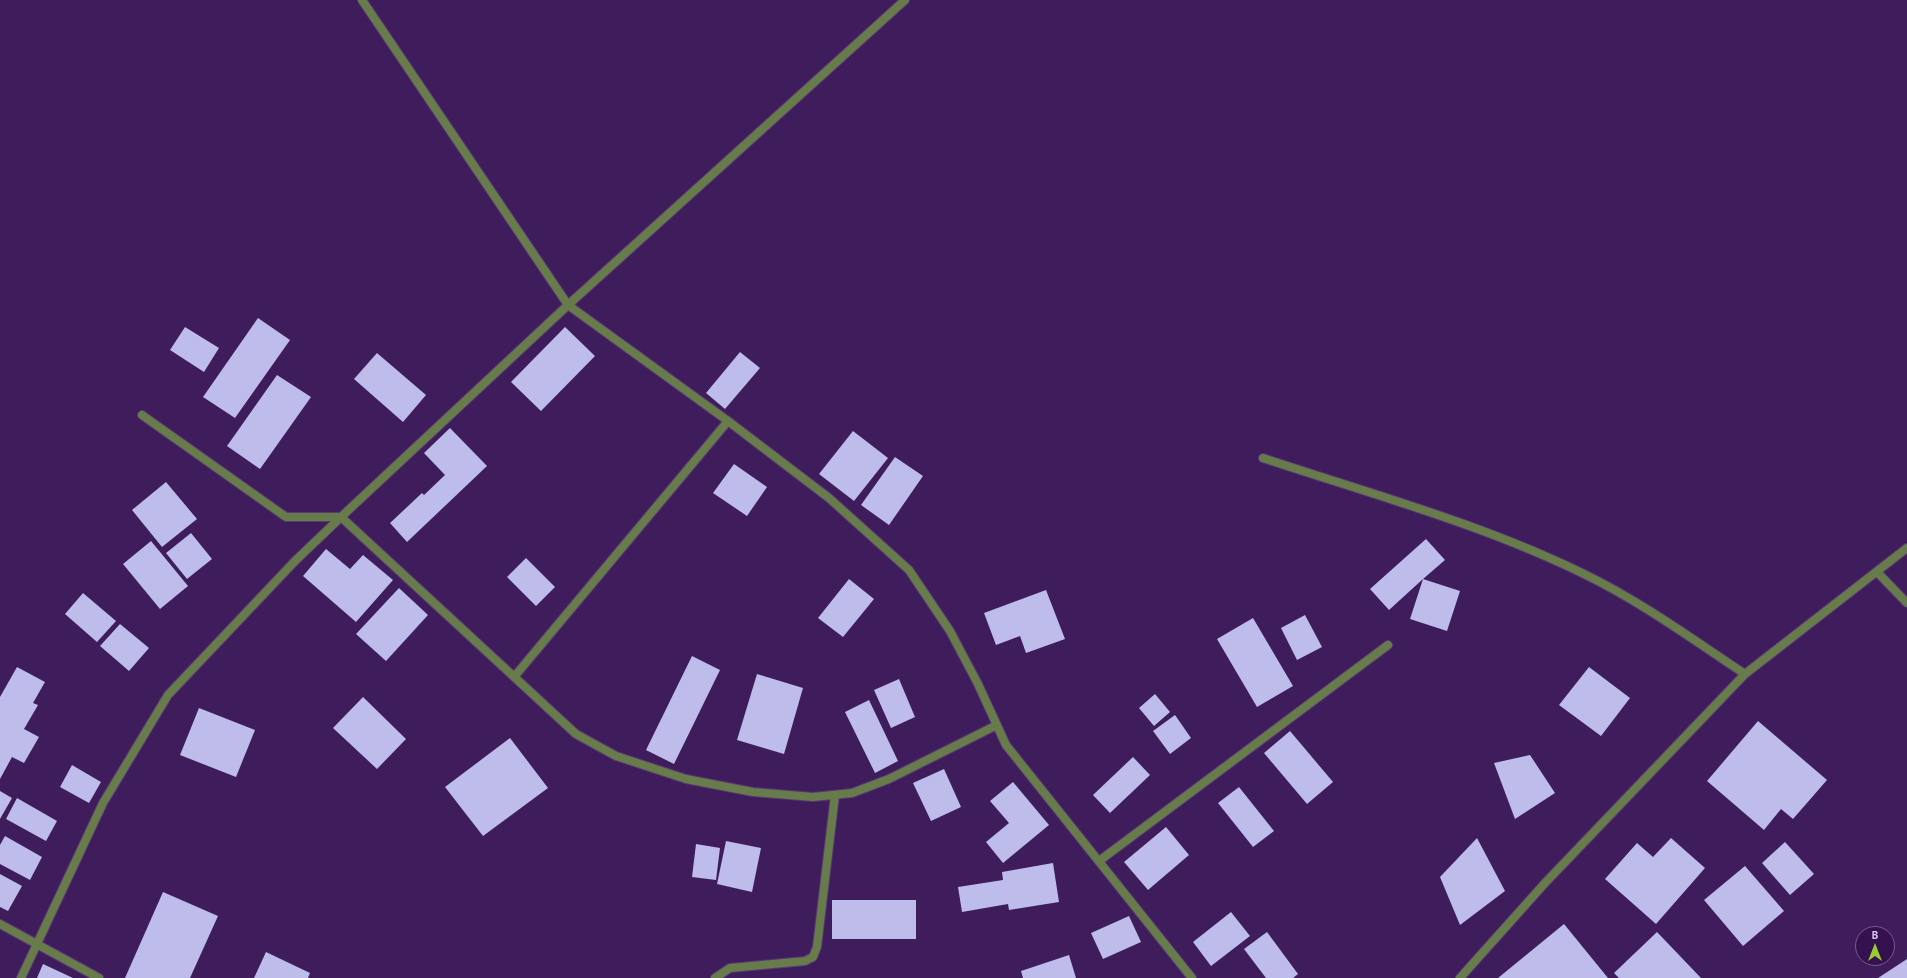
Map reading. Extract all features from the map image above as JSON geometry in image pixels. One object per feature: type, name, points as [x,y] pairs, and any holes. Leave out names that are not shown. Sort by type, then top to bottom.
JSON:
[{"type":"street","points":[[362,0],[568,305],[728,421],[829,498],[909,570],[950,631],[1006,745],[1192,978]]},
{"type":"street","points":[[21,978],[103,803],[168,695],[295,561],[341,517],[568,305],[905,0]]},
{"type":"street","points":[[142,415],[286,517],[341,517],[576,734],[616,756],[686,779],[753,792],[813,797],[852,793],[889,779],[997,725]]},
{"type":"street","points":[[514,676],[728,421]]},
{"type":"street","points":[[1263,458],[1466,525],[1528,548],[1584,574],[1636,602],[1745,674]]},
{"type":"street","points":[[1460,978],[1545,883],[1745,674],[1907,548]]},
{"type":"street","points":[[1877,572],[1907,603]]},
{"type":"street","points":[[1099,861],[1388,645]]},
{"type":"street","points":[[715,978],[730,968],[805,961],[813,957],[818,947],[835,795]]},
{"type":"street","points":[[0,924],[99,978]]},
{"type":"building","points":[[258,318],[290,340],[235,418],[203,397]]},
{"type":"building","points":[[185,327],[219,348],[204,372],[170,350]]},
{"type":"building","points":[[565,327],[595,356],[541,411],[511,382]]},
{"type":"building","points":[[740,352],[760,368],[725,409],[706,393]]},
{"type":"building","points":[[377,353],[426,395],[403,422],[354,379]]},
{"type":"building","points":[[277,375],[311,397],[260,469],[227,446]]},
{"type":"building","points":[[450,428],[487,466],[407,542],[390,523],[422,493],[424,495],[445,475],[424,453]]},
{"type":"building","points":[[853,431],[888,458],[854,501],[819,474]]},
{"type":"building","points":[[895,457],[923,476],[889,525],[861,505]]},
{"type":"building","points":[[734,464],[767,487],[747,516],[713,493]]},
{"type":"building","points":[[166,482],[197,519],[162,547],[132,510]]},
{"type":"building","points":[[191,533],[212,559],[187,579],[166,553]]},
{"type":"building","points":[[1426,539],[1445,560],[1389,610],[1370,589]]},
{"type":"building","points":[[151,541],[188,586],[160,609],[123,564]]},
{"type":"building","points":[[326,549],[350,569],[363,555],[393,580],[356,622],[303,576]]},
{"type":"building","points":[[526,558],[555,587],[536,606],[507,577]]},
{"type":"building","points":[[849,579],[874,599],[843,637],[818,618]]},
{"type":"building","points":[[1423,579],[1460,591],[1447,631],[1410,619]]},
{"type":"building","points":[[399,588],[428,615],[386,661],[356,634]]},
{"type":"building","points":[[1046,590],[1065,639],[1026,653],[1020,636],[996,645],[984,613]]},
{"type":"building","points":[[83,593],[116,621],[97,642],[65,614]]},
{"type":"building","points":[[1305,615],[1322,647],[1297,660],[1281,628]]},
{"type":"building","points":[[1253,618],[1293,686],[1257,707],[1217,639]]},
{"type":"building","points":[[120,624],[149,648],[129,671],[100,646]]},
{"type":"building","points":[[692,656],[720,670],[674,764],[646,750]]},
{"type":"building","points":[[17,667],[45,682],[33,703],[38,705],[24,729],[39,737],[24,763],[12,757],[0,779],[0,697]]},
{"type":"building","points":[[1589,667],[1630,698],[1601,736],[1559,705]]},
{"type":"building","points":[[757,674],[803,688],[784,754],[737,740]]},
{"type":"building","points":[[899,679],[915,717],[891,728],[874,690]]},
{"type":"building","points":[[1155,694],[1170,712],[1154,726],[1139,708]]},
{"type":"building","points":[[363,697],[406,739],[377,769],[333,728]]},
{"type":"building","points":[[869,700],[898,761],[875,773],[845,712]]},
{"type":"building","points":[[199,708],[255,730],[236,777],[180,755]]},
{"type":"building","points":[[1175,715],[1191,738],[1170,754],[1153,731]]},
{"type":"building","points":[[1758,721],[1827,780],[1793,819],[1781,809],[1764,830],[1707,781]]},
{"type":"building","points":[[1290,731],[1333,782],[1307,804],[1264,753]]},
{"type":"building","points":[[510,738],[548,788],[483,836],[445,787]]},
{"type":"building","points":[[1530,755],[1555,793],[1515,819],[1494,763]]},
{"type":"building","points":[[1133,757],[1150,775],[1110,813],[1093,795]]},
{"type":"building","points":[[72,765],[101,782],[89,803],[60,787]]},
{"type":"building","points":[[944,769],[961,807],[931,821],[913,783]]},
{"type":"building","points":[[1013,782],[1049,825],[1003,863],[986,842],[1009,823],[990,801]]},
{"type":"building","points":[[1239,787],[1274,831],[1253,847],[1218,803]]},
{"type":"building","points":[[0,791],[12,798],[0,819]]},
{"type":"building","points":[[17,798],[57,821],[46,841],[6,819]]},
{"type":"building","points":[[1166,827],[1189,855],[1148,890],[1124,862]]},
{"type":"building","points":[[5,836],[42,857],[30,880],[0,864],[0,845]]},
{"type":"building","points":[[1477,838],[1505,891],[1460,925],[1440,877]]},
{"type":"building","points":[[1671,838],[1705,868],[1656,924],[1605,879],[1637,843],[1653,857]]},
{"type":"building","points":[[726,841],[761,848],[752,892],[717,884]]},
{"type":"building","points":[[1785,842],[1814,874],[1790,895],[1762,863]]},
{"type":"building","points":[[696,844],[720,848],[716,880],[692,877]]},
{"type":"building","points":[[1053,863],[1059,902],[1009,910],[1008,904],[962,912],[958,887],[1003,880],[1002,872]]},
{"type":"building","points":[[1745,866],[1784,911],[1743,946],[1704,900]]},
{"type":"building","points":[[0,874],[22,886],[8,911],[0,907]]},
{"type":"building","points":[[163,892],[218,916],[190,978],[125,978]]},
{"type":"building","points":[[832,900],[916,900],[916,939],[832,939]]},
{"type":"building","points":[[1231,912],[1250,936],[1211,966],[1193,942]]},
{"type":"building","points":[[1129,916],[1141,942],[1103,959],[1091,933]]},
{"type":"building","points":[[1564,924],[1608,978],[1498,978]]},
{"type":"building","points":[[1267,932],[1298,974],[1293,978],[1266,978],[1244,949]]},
{"type":"building","points":[[1657,932],[1701,978],[1619,978],[1614,973]]},
{"type":"building","points":[[266,952],[310,973],[308,978],[254,978]]},
{"type":"building","points":[[1069,955],[1076,978],[1023,978],[1021,971]]},
{"type":"building","points":[[1907,959],[1907,978],[1878,978]]},
{"type":"building","points":[[43,964],[73,978],[37,978]]}]
